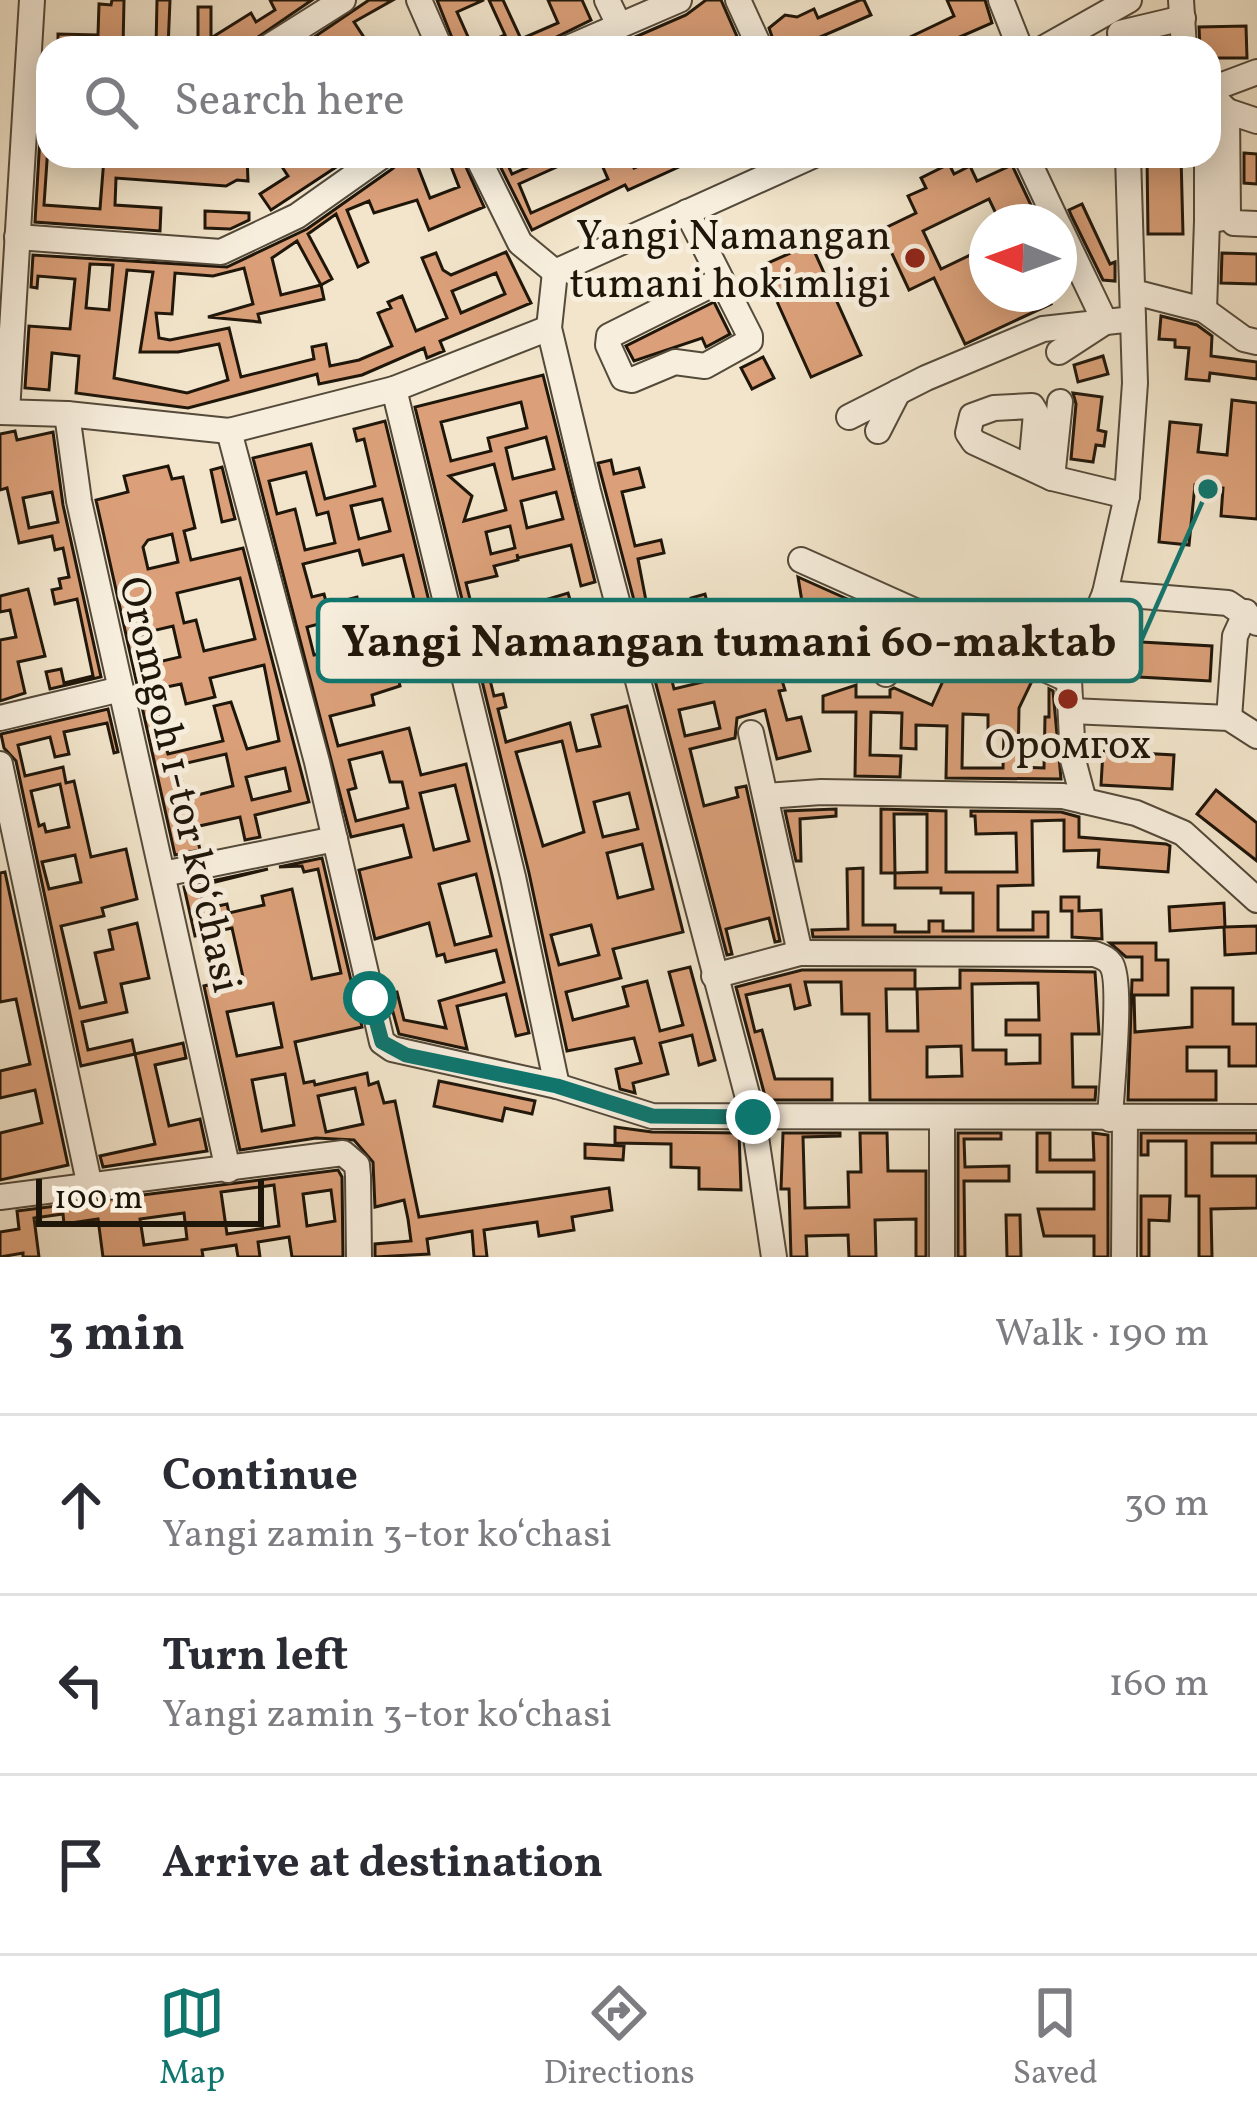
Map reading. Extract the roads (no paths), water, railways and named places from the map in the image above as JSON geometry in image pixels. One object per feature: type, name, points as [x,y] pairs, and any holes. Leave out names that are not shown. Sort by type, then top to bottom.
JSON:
[{"type":"street","points":[[32,0],[36,36]]},
{"type":"street","points":[[286,36],[343,0]]},
{"type":"street","points":[[419,0],[435,36]]},
{"type":"street","points":[[607,0],[619,25]]},
{"type":"street","points":[[595,36],[679,0]]},
{"type":"street","points":[[738,0],[754,36]]},
{"type":"street","points":[[1001,0],[1015,36]]},
{"type":"street","points":[[1081,36],[1182,9]]},
{"type":"street","points":[[1221,94],[1257,72]]},
{"type":"street","points":[[36,84],[17,237],[4,412],[68,413],[229,431],[394,389],[549,328]]},
{"type":"street","points":[[1221,101],[1257,121]]},
{"type":"street","points":[[17,237],[221,252],[297,216],[365,168]]},
{"type":"street","points":[[483,168],[520,244],[555,272]]},
{"type":"street","points":[[555,272],[784,168]]},
{"type":"street","points":[[1032,168],[1049,204]]},
{"type":"street","points":[[1084,801],[1073,760],[1069,680],[1105,593],[1127,496],[1136,383],[1129,168]]},
{"type":"street","points":[[1209,168],[1218,219]]},
{"type":"street","points":[[1204,310],[1218,219],[1217,168]]},
{"type":"street","points":[[687,212],[750,336],[746,345],[704,366],[675,362],[632,380],[623,378],[608,345],[609,336],[721,280]]},
{"type":"street","points":[[1218,219],[1257,224]]},
{"type":"street","points":[[1077,264],[1105,322]]},
{"type":"street","points":[[555,272],[549,328],[753,1117],[774,1257]]},
{"type":"street","points":[[1134,292],[1204,310],[1244,339],[1257,342]]},
{"type":"street","points":[[849,417],[1043,329],[1133,319]]},
{"type":"street","points":[[1059,352],[1105,322]]},
{"type":"street","points":[[394,389],[508,856],[557,1086]]},
{"type":"street","points":[[878,430],[898,392]]},
{"type":"street","points":[[1060,402],[1042,473],[1127,496]]},
{"type":"street","name":"Oromgoh 1-tor koʻchasi","points":[[68,413],[79,501],[228,1170]]},
{"type":"street","points":[[229,431],[335,838],[382,1042],[406,1055],[557,1086],[652,1116],[1257,1117]]},
{"type":"street","points":[[801,560],[1069,680]]},
{"type":"street","points":[[1105,593],[1228,603],[1251,617],[1235,636],[1229,718]]},
{"type":"street","points":[[886,674],[914,611]]},
{"type":"street","points":[[0,718],[121,689]]},
{"type":"street","points":[[1071,711],[1229,718],[1257,736]]},
{"type":"street","points":[[751,734],[800,953]]},
{"type":"street","points":[[0,764],[90,1187]]},
{"type":"street","points":[[766,796],[820,792],[1063,796],[1136,813],[1183,832],[1257,900]]},
{"type":"street","points":[[163,874],[335,838]]},
{"type":"street","points":[[714,976],[800,953],[1095,954],[1106,958],[1114,967],[1116,996],[1124,1257]]},
{"type":"street","points":[[942,1117],[942,1257]]},
{"type":"street","points":[[0,1197],[329,1154],[351,1157],[358,1176],[358,1257]]},
{"type":"place","name":"Yangi Namangan tumani hokimligi","points":[[915,258]]},
{"type":"place","name":"Yangi Namangan tumani 60-maktab","points":[[1208,489]]},
{"type":"place","name":"Оромгох","points":[[1068,699]]}]
